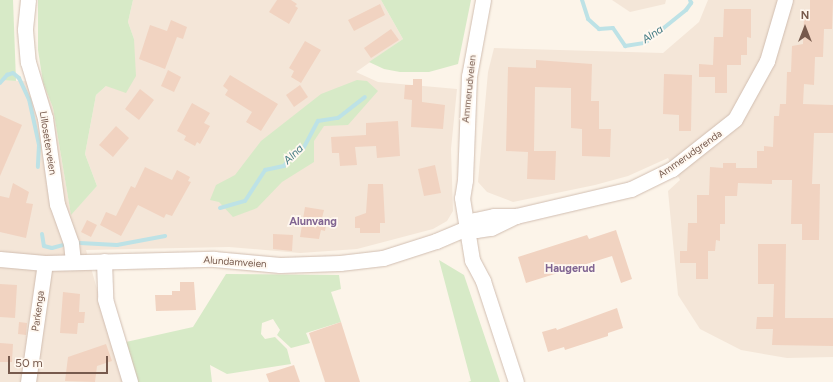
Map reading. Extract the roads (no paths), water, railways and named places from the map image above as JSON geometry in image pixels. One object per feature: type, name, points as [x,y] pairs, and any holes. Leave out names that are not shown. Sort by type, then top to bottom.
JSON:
[{"type":"street","name":"Lilloseterveien","points":[[28,0],[25,30],[28,62],[45,118],[57,204],[71,243],[73,261]]},
{"type":"street","name":"Ammerudveien","points":[[484,0],[469,76],[465,180],[483,281],[516,382]]},
{"type":"street","name":"Ammerudgrenda","points":[[516,216],[631,189],[672,169],[735,119],[767,61],[785,0]]},
{"type":"street","name":"Alundamveien","points":[[0,260],[45,263],[73,261],[214,259],[280,265],[340,264],[382,258],[436,241],[472,226],[497,226],[516,216]]},
{"type":"street","points":[[104,261],[105,299],[130,382]]},
{"type":"street","name":"Parkenga","points":[[28,382],[45,263]]},
{"type":"waterway","name":"Alna","points":[[582,0],[588,19],[599,29],[613,28],[625,46],[645,43],[686,10],[691,3],[690,0]]},
{"type":"waterway","name":"Alna","points":[[0,83],[7,75],[13,73],[19,78],[29,99],[39,145],[38,167]]},
{"type":"waterway","name":"Alna","points":[[220,208],[245,201],[265,170],[284,166],[293,154],[303,149],[318,121],[338,118],[365,97]]},
{"type":"waterway","name":"Alna","points":[[42,234],[44,246],[52,248],[63,245]]},
{"type":"waterway","name":"Alna","points":[[80,243],[117,245],[165,236]]},
{"type":"district","name":"Alunvang","points":[[313,222]]},
{"type":"district","name":"Haugerud","points":[[570,269]]}]
